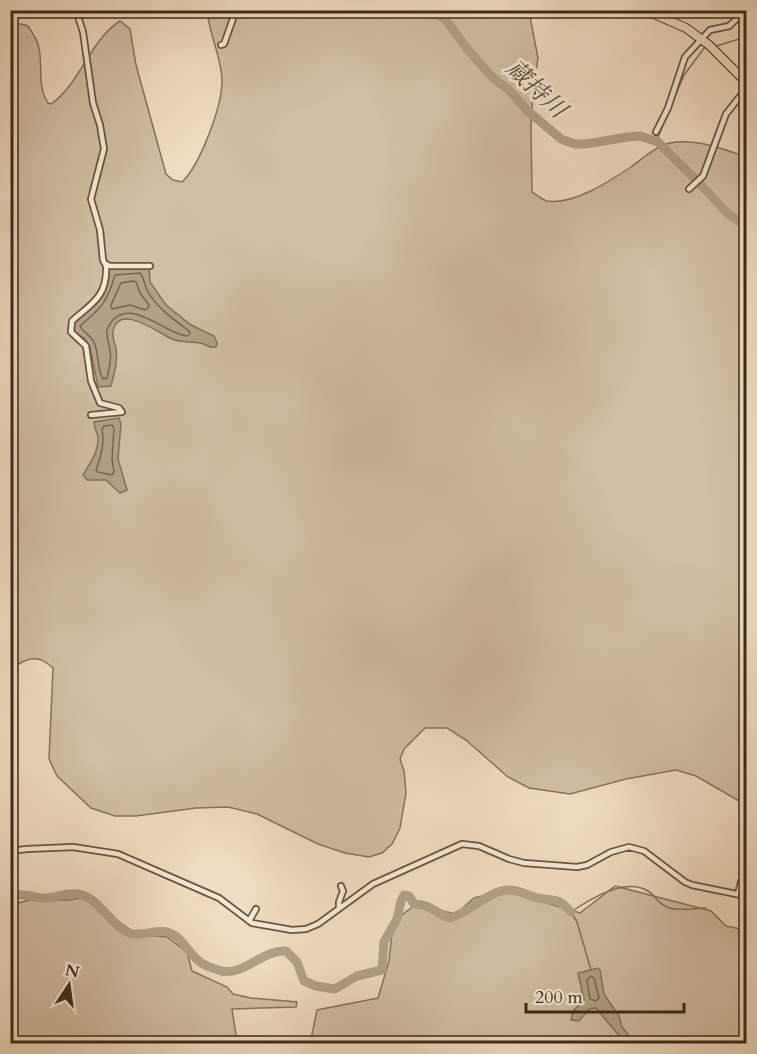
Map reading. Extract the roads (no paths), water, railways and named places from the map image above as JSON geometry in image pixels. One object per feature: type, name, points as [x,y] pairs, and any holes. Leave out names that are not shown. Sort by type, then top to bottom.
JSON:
[{"type":"main road","points":[[645,10],[687,28],[711,47],[747,82]]},
{"type":"street","points":[[76,10],[83,32],[90,87],[104,150],[91,199],[100,230],[103,260],[110,266],[150,266]]},
{"type":"street","points":[[221,45],[224,44],[228,35],[236,10]]},
{"type":"street","points":[[656,132],[668,108],[685,57],[710,30],[729,26],[746,10]]},
{"type":"street","points":[[689,189],[703,176],[726,114],[747,89]]},
{"type":"street","points":[[91,415],[122,412],[119,408],[100,404],[91,381],[86,346],[71,332],[72,321],[92,306],[102,291],[106,264]]},
{"type":"street","points":[[10,851],[73,847],[118,854],[219,898],[249,921],[262,926],[299,930],[318,924],[373,884],[455,847],[470,844],[509,860],[570,867],[587,865],[611,852],[629,847],[644,851],[692,885],[747,897]]},
{"type":"street","points":[[738,894],[741,882]]},
{"type":"street","points":[[339,908],[343,891],[341,886]]},
{"type":"street","points":[[249,921],[256,909]]},
{"type":"water","points":[[149,267],[150,282],[166,305],[191,325],[214,336],[216,347],[175,340],[140,322],[123,319],[117,323],[113,331],[116,358],[111,386],[98,387],[90,347],[84,338],[74,333],[73,324],[96,304],[105,289],[108,269]]},
{"type":"water","points":[[119,418],[121,424],[118,459],[127,490],[120,493],[106,480],[87,480],[83,475],[97,448],[98,437],[94,422]]},
{"type":"water","points":[[598,968],[604,994],[619,1016],[622,1027],[631,1038],[632,1043],[625,1043],[596,1008],[589,1009],[579,1021],[571,1020],[573,1011],[584,1000],[578,973]]},
{"type":"waterway","name":"蔵持川","points":[[432,10],[446,20],[493,78],[561,139],[575,144],[586,144],[640,136],[658,142],[727,213],[746,226]]},
{"type":"waterway","points":[[716,46],[746,37]]},
{"type":"waterway","points":[[656,142],[684,75],[705,47]]},
{"type":"waterway","points":[[591,970],[577,922],[571,912],[588,901],[608,891],[639,887],[648,891],[669,908],[706,908]]},
{"type":"waterway","points":[[10,897],[22,895],[46,898],[74,894],[86,896],[129,933],[163,932],[174,935],[200,962],[221,971],[238,970],[269,954],[286,951],[297,962],[304,981],[316,986],[335,989],[357,976],[382,970],[384,942],[397,919],[404,895],[409,896],[414,904],[429,907],[450,918],[487,897],[510,890],[538,898],[556,900],[571,912]]}]
